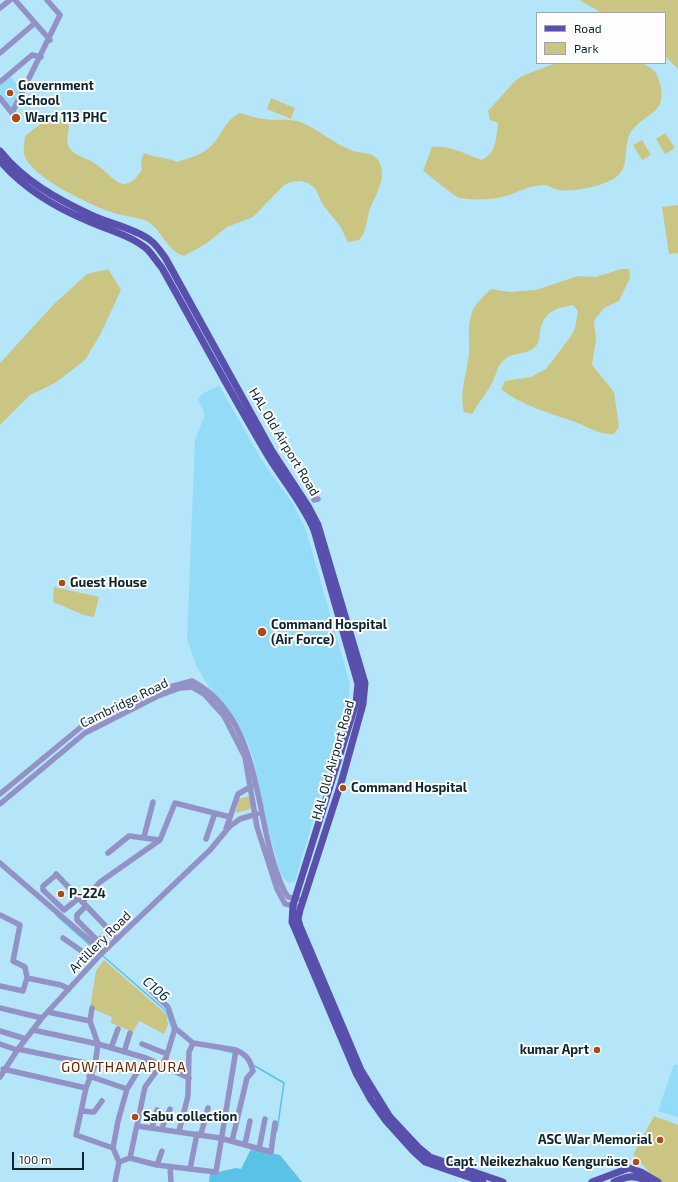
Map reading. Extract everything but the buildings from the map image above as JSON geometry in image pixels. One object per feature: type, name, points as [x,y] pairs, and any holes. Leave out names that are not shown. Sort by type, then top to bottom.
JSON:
[{"type":"main road","name":"HAL Old Airport Road","points":[[0,151],[10,164],[46,192],[92,215],[138,234],[150,240],[157,246],[166,259],[272,451],[308,506],[365,683],[361,711],[298,919],[361,1070],[390,1117],[418,1147],[430,1157],[503,1182]]},
{"type":"main road","name":"HAL Old Airport Road","points":[[0,161],[26,188],[42,198],[88,221],[132,239],[147,249],[162,268],[267,455],[316,527],[358,684],[356,703],[294,902],[292,922],[356,1073],[371,1100],[391,1126],[425,1162],[483,1182]]},
{"type":"main road","points":[[592,1182],[629,1168],[641,1172],[658,1182]]},
{"type":"main road","points":[[614,1182],[630,1176],[640,1177],[650,1182]]},
{"type":"street","points":[[0,8],[10,0]]},
{"type":"street","points":[[15,0],[50,40]]},
{"type":"street","points":[[0,98],[12,113],[50,40],[60,15],[47,0]]},
{"type":"street","points":[[0,53],[35,23]]},
{"type":"street","points":[[0,82],[32,55],[41,57]]},
{"type":"street","name":"Cambridge Road","points":[[0,794],[81,727],[133,700],[155,691],[187,681],[202,686],[212,694],[233,722],[250,759],[254,815],[277,889],[285,904],[294,902]]},
{"type":"street","name":"Cambridge Road","points":[[0,804],[85,733],[158,696],[189,686],[204,694],[224,716],[245,757],[277,871],[286,894],[294,902]]},
{"type":"street","name":"Artillery Road","points":[[225,832],[238,794],[252,785]]},
{"type":"street","points":[[144,837],[153,802]]},
{"type":"street","points":[[86,906],[77,915],[77,920],[98,941],[112,933],[86,906],[80,900],[56,874],[43,886],[43,890],[64,910],[80,900],[100,882],[160,840],[175,803],[230,816]]},
{"type":"street","points":[[206,839],[215,813]]},
{"type":"street","name":"Artillery Road","points":[[0,1077],[3,1069],[42,1018],[103,952],[210,850],[225,832],[240,819],[261,813]]},
{"type":"street","points":[[108,853],[129,836],[160,840]]},
{"type":"street","points":[[0,863],[103,952]]},
{"type":"street","points":[[294,902],[302,903]]},
{"type":"street","points":[[0,915],[20,925],[13,961],[25,967],[27,978],[23,991],[0,986]]},
{"type":"street","points":[[63,938],[90,957]]},
{"type":"street","points":[[27,978],[57,985],[68,990]]},
{"type":"street","points":[[147,986],[168,1007],[175,1028],[192,1044],[236,1050],[245,1054],[250,1061],[253,1071],[248,1078],[232,1141]]},
{"type":"street","points":[[0,1008],[42,1018]]},
{"type":"street","points":[[92,1008],[90,1021],[98,1044],[95,1065],[89,1076],[76,1136],[113,1148]]},
{"type":"street","points":[[48,1012],[90,1021]]},
{"type":"street","points":[[130,1158],[145,1087],[168,1054],[175,1028]]},
{"type":"street","points":[[111,1048],[118,1029]]},
{"type":"street","points":[[33,1030],[98,1044],[146,1058],[189,1078]]},
{"type":"street","points":[[0,1031],[26,1039]]},
{"type":"street","points":[[124,1052],[130,1033]]},
{"type":"street","points":[[0,1044],[95,1065]]},
{"type":"street","points":[[142,1044],[168,1054]]},
{"type":"street","points":[[179,1131],[186,1106],[189,1078],[189,1052],[192,1044]]},
{"type":"street","points":[[119,1162],[130,1158],[157,1165],[216,1172],[220,1138],[236,1050]]},
{"type":"street","points":[[115,1182],[119,1162],[113,1148],[127,1089],[146,1058]]},
{"type":"street","points":[[0,1062],[7,1064]]},
{"type":"street","points":[[3,1069],[86,1088]]},
{"type":"street","points":[[89,1076],[127,1089]]},
{"type":"street","points":[[81,1111],[94,1112],[102,1101]]},
{"type":"street","points":[[190,1169],[199,1134],[208,1108]]},
{"type":"street","points":[[152,1128],[157,1110]]},
{"type":"street","points":[[162,1128],[170,1110]]},
{"type":"street","points":[[259,1148],[265,1119]]},
{"type":"street","points":[[245,1144],[250,1121]]},
{"type":"street","points":[[137,1126],[162,1128],[220,1138],[271,1152],[275,1123]]},
{"type":"street","points":[[157,1165],[162,1151]]},
{"type":"street","points":[[170,1166],[171,1182]]},
{"type":"shaded area","name":"Government School","points":[[10,76],[22,90],[12,110],[0,96],[0,85]]},
{"type":"shaded area","name":"Command Hospital (Air Force)","points":[[219,385],[261,459],[293,504],[306,530],[350,684],[348,702],[295,881],[289,883],[281,875],[268,829],[253,758],[248,744],[236,721],[210,689],[196,665],[187,639],[195,440],[205,415],[198,399],[202,394]]},
{"type":"shaded area","points":[[674,1064],[678,1065],[678,1117],[658,1111]]},
{"type":"shaded area","points":[[251,1149],[280,1155],[302,1182],[209,1182],[210,1174],[236,1168],[241,1169]]},
{"type":"green space","points":[[579,0],[678,0],[678,69],[666,57],[666,12],[600,12]]},
{"type":"green space","points":[[553,64],[643,64],[656,74],[662,93],[661,102],[651,114],[638,124],[632,131],[628,139],[622,170],[615,178],[603,184],[580,189],[566,190],[558,190],[546,185],[540,185],[498,198],[460,198],[447,190],[423,171],[432,147],[445,147],[482,160],[487,157],[491,153],[495,144],[498,123],[490,120],[488,111],[515,81],[522,76]]},
{"type":"green space","points":[[271,98],[295,108],[291,119],[267,109]]},
{"type":"green space","points":[[240,113],[264,119],[291,120],[300,122],[313,128],[344,147],[373,155],[378,160],[381,166],[382,178],[369,210],[364,232],[359,240],[348,242],[340,226],[323,205],[315,188],[308,183],[300,181],[291,182],[284,185],[253,217],[227,227],[207,243],[184,256],[173,249],[157,230],[147,221],[105,210],[63,190],[37,172],[28,163],[24,154],[25,136],[46,121],[57,119],[69,125],[68,143],[72,151],[94,163],[118,182],[123,184],[129,183],[135,179],[142,170],[141,161],[144,153],[177,162],[195,156],[204,152],[211,146],[227,124]]},
{"type":"green space","points":[[665,133],[675,148],[665,154],[656,139]]},
{"type":"green space","points":[[642,140],[651,155],[642,160],[633,145]]},
{"type":"green space","points":[[678,205],[678,253],[669,254],[662,207]]},
{"type":"green space","points":[[108,269],[121,290],[100,335],[85,360],[55,383],[30,395],[0,425],[0,363],[54,304],[87,274]]},
{"type":"green space","points":[[621,269],[629,269],[630,278],[619,301],[604,308],[594,321],[596,339],[592,365],[614,392],[619,427],[614,434],[599,432],[536,408],[518,400],[501,389],[505,381],[531,377],[546,369],[571,336],[575,328],[578,311],[573,305],[561,308],[547,315],[544,319],[536,346],[529,351],[513,355],[505,359],[498,367],[492,383],[472,414],[464,412],[462,397],[469,354],[470,321],[472,312],[476,305],[491,289],[509,292],[536,290],[578,276],[596,277]]},
{"type":"green space","points":[[54,587],[99,597],[94,617],[84,615],[53,602]]},
{"type":"green space","points":[[251,796],[253,808],[236,813],[238,799]]},
{"type":"green space","points":[[104,960],[166,1014],[168,1025],[164,1034],[139,1021],[133,1032],[111,1023],[112,1017],[90,1008],[96,971]]},
{"type":"green space","name":"ASC War Memorial","points":[[654,1116],[678,1125],[678,1182],[662,1182],[657,1180],[633,1155]]},
{"type":"waterway","name":"C106","points":[[56,915],[100,954]]},
{"type":"waterway","name":"C106","points":[[103,956],[166,1011],[172,1028]]},
{"type":"waterway","name":"C106","points":[[222,1050],[234,1053]]},
{"type":"waterway","name":"C106","points":[[253,1065],[284,1083],[277,1131]]},
{"type":"place","name":"Government School","points":[[10,93]]},
{"type":"place","name":"Ward 113 PHC","points":[[16,118]]},
{"type":"place","name":"Guest House","points":[[62,583]]},
{"type":"place","name":"Command Hospital (Air Force)","points":[[262,632]]},
{"type":"place","name":"Command Hospital","points":[[343,788]]},
{"type":"place","name":"P-224","points":[[61,894]]},
{"type":"place","name":"kumar Aprt","points":[[597,1050]]},
{"type":"place","name":"Sabu collection","points":[[135,1117]]},
{"type":"place","name":"ASC War Memorial","points":[[660,1140]]},
{"type":"place","name":"Capt. Neikezhakuo Kengurüse","points":[[636,1162]]},
{"type":"district","name":"GOWTHAMAPURA","points":[[124,1067]]}]
